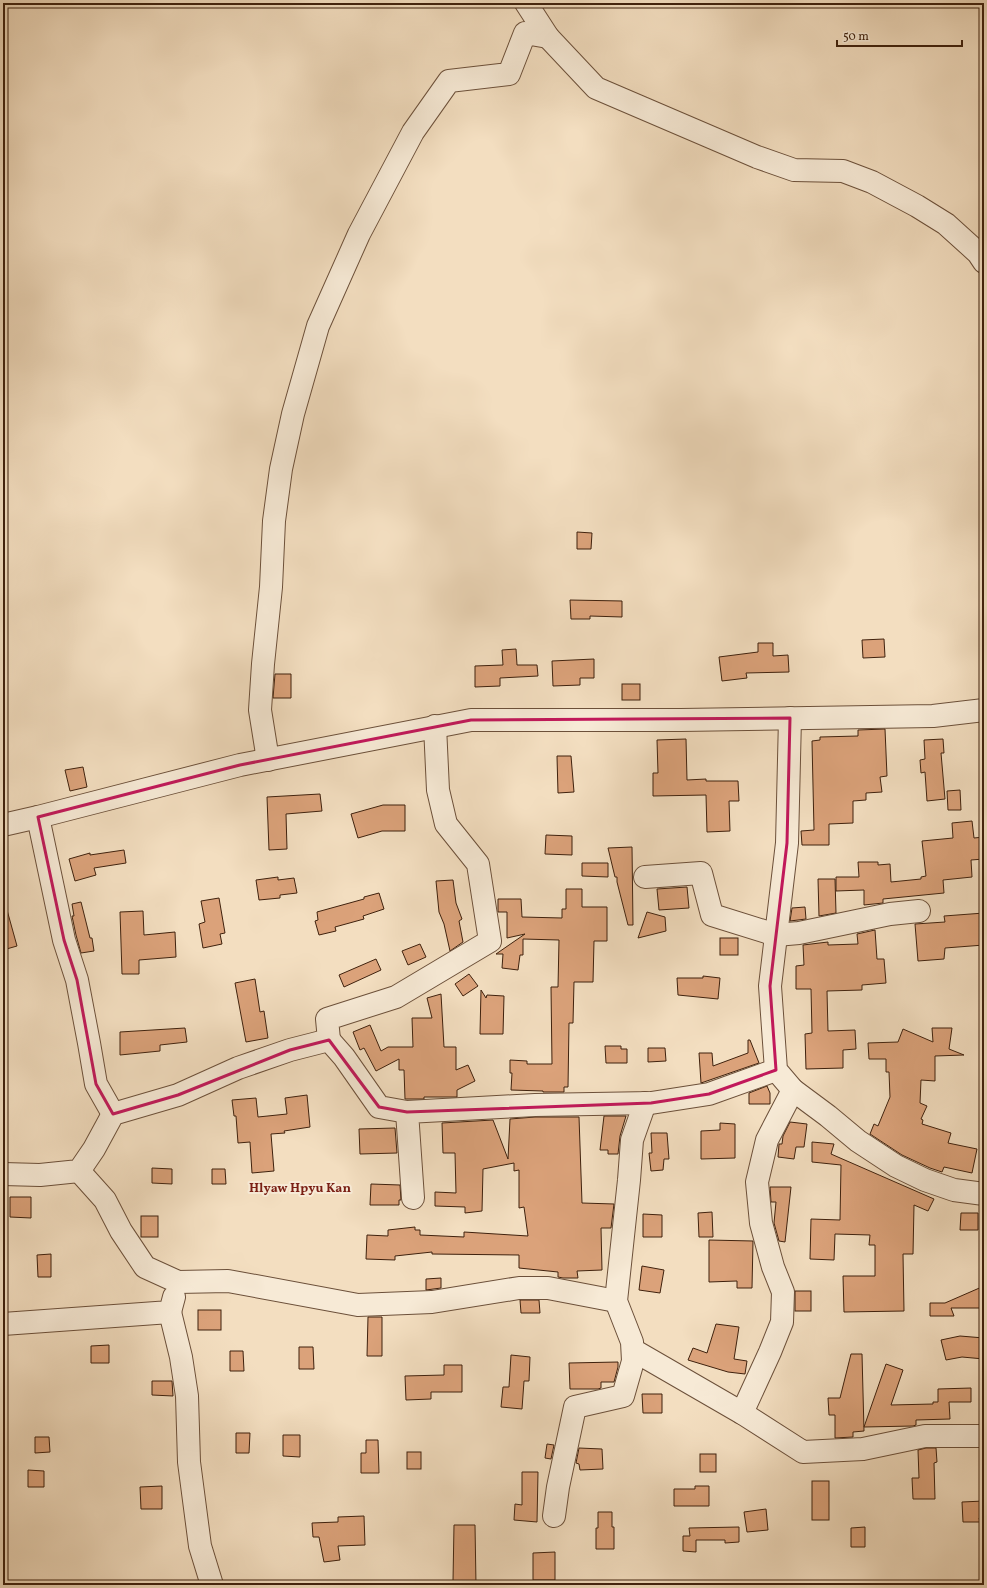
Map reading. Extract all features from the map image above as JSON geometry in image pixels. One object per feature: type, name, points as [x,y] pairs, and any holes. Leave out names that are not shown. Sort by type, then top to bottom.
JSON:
[{"type":"street","points":[[526,3],[548,37],[596,88],[757,157],[794,170],[843,171],[872,182],[917,206],[946,224],[978,253],[984,262]]},
{"type":"street","points":[[268,760],[260,710],[271,587],[274,521],[281,469],[293,414],[318,326],[359,234],[413,132],[449,81],[509,74],[525,33],[548,37]]},
{"type":"street","points":[[3,825],[38,818],[240,765],[470,720],[681,720],[933,716],[984,710]]},
{"type":"street","points":[[790,718],[787,843],[770,986],[776,1070],[793,1090],[858,1141],[896,1166],[925,1180],[954,1190],[984,1194]]},
{"type":"street","points":[[435,726],[438,790],[446,824],[478,864],[490,941],[396,997],[327,1019],[330,1040],[344,1057],[379,1107],[407,1112],[535,1105],[645,1103],[709,1094],[776,1070]]},
{"type":"street","points":[[38,818],[64,940],[77,980],[90,1043],[96,1084],[113,1114]]},
{"type":"street","points":[[645,877],[701,873],[712,915],[776,935],[799,933],[890,914],[919,912]]},
{"type":"street","points":[[79,1171],[113,1114],[178,1095],[238,1068],[290,1050],[330,1040]]},
{"type":"street","points":[[742,1413],[782,1322],[783,1292],[773,1267],[762,1223],[757,1182],[767,1140],[793,1090]]},
{"type":"street","points":[[554,1516],[558,1487],[575,1407],[623,1396],[633,1361],[632,1342],[616,1301],[632,1140],[645,1103]]},
{"type":"street","points":[[407,1112],[413,1198]]},
{"type":"street","points":[[3,1174],[40,1175],[79,1171]]},
{"type":"street","points":[[79,1171],[105,1200],[121,1231],[145,1267],[178,1282],[228,1281],[358,1305],[432,1302],[519,1288],[548,1288],[616,1301]]},
{"type":"street","points":[[178,1282],[170,1312],[181,1357],[187,1396],[188,1462],[200,1546],[212,1585]]},
{"type":"street","points":[[3,1324],[170,1312]]},
{"type":"street","points":[[633,1350],[742,1413],[803,1452],[863,1449],[925,1436],[984,1436]]},
{"type":"highlighted area","points":[[790,718],[787,843],[770,986],[776,1070],[709,1094],[651,1103],[407,1112],[379,1107],[329,1040],[290,1050],[178,1095],[113,1114],[96,1084],[77,980],[64,940],[38,817],[240,765],[471,720]]},
{"type":"building","points":[[577,532],[592,533],[591,549],[577,549]]},
{"type":"building","points":[[570,600],[622,601],[622,617],[590,616],[590,619],[571,619]]},
{"type":"building","points":[[884,639],[885,657],[863,658],[862,640]]},
{"type":"building","points":[[758,643],[773,643],[773,656],[788,655],[789,672],[746,673],[747,678],[722,681],[719,657],[758,652]]},
{"type":"building","points":[[516,649],[517,665],[537,665],[538,676],[500,678],[500,686],[475,687],[475,666],[503,665],[502,650]]},
{"type":"building","points":[[594,659],[594,678],[580,678],[580,685],[553,686],[552,661]]},
{"type":"building","points":[[275,674],[291,674],[291,698],[273,698]]},
{"type":"building","points":[[622,684],[640,684],[640,700],[622,700]]},
{"type":"building","points":[[885,729],[887,776],[880,777],[882,792],[866,793],[866,800],[853,801],[853,823],[829,824],[829,845],[802,845],[801,831],[814,830],[812,741],[820,740],[820,737],[858,736],[858,730]]},
{"type":"building","points":[[686,739],[687,780],[706,779],[706,781],[738,781],[739,801],[729,801],[730,831],[707,832],[706,795],[653,796],[653,773],[658,773],[657,740]]},
{"type":"building","points":[[943,739],[944,753],[941,753],[945,799],[927,801],[925,772],[921,773],[920,760],[925,759],[924,740]]},
{"type":"building","points":[[557,756],[571,756],[574,792],[558,793]]},
{"type":"building","points":[[83,767],[87,787],[70,791],[65,770]]},
{"type":"building","points":[[960,790],[961,810],[948,810],[947,791]]},
{"type":"building","points":[[320,794],[322,811],[286,814],[287,849],[269,850],[267,797]]},
{"type":"building","points":[[383,805],[405,805],[405,831],[382,831],[358,838],[351,814]]},
{"type":"building","points":[[972,821],[974,838],[984,837],[984,859],[971,860],[972,877],[943,880],[944,893],[883,899],[883,903],[864,905],[864,890],[836,891],[836,877],[859,877],[858,862],[878,862],[878,865],[890,864],[891,882],[921,879],[921,877],[926,876],[922,841],[953,838],[952,823]]},
{"type":"building","points":[[546,835],[572,836],[572,855],[545,854]]},
{"type":"building","points":[[632,847],[633,925],[628,925],[617,877],[615,877],[608,848]]},
{"type":"building","points":[[124,850],[126,863],[94,868],[96,875],[75,881],[69,859],[90,853],[90,855]]},
{"type":"building","points":[[582,863],[608,863],[608,877],[582,876]]},
{"type":"building","points":[[278,877],[278,880],[294,878],[297,893],[280,895],[280,898],[259,900],[256,880]]},
{"type":"building","points":[[818,879],[835,879],[836,913],[819,916]]},
{"type":"building","points":[[453,880],[456,903],[462,919],[459,921],[463,942],[450,951],[444,924],[439,912],[436,881]]},
{"type":"building","points":[[687,887],[689,908],[659,910],[657,889]]},
{"type":"building","points":[[566,889],[582,889],[582,907],[607,907],[607,941],[594,941],[593,982],[574,982],[573,1023],[569,1023],[568,1087],[564,1087],[564,1092],[511,1090],[512,1073],[510,1073],[510,1060],[527,1061],[527,1064],[552,1064],[551,987],[558,987],[559,940],[523,939],[523,955],[520,955],[518,970],[502,968],[503,954],[496,954],[525,934],[507,938],[507,912],[498,912],[498,899],[521,899],[522,917],[562,918],[562,909],[566,909]]},
{"type":"building","points":[[379,893],[384,909],[363,916],[364,919],[335,927],[336,931],[319,935],[315,921],[318,920],[317,912],[364,899],[364,897]]},
{"type":"building","points":[[219,898],[225,933],[220,934],[222,944],[203,948],[199,924],[205,922],[201,901]]},
{"type":"building","points":[[81,902],[90,938],[92,938],[94,951],[81,953],[72,916],[74,916],[72,904]]},
{"type":"building","points":[[805,907],[806,919],[790,921],[792,908]]},
{"type":"building","points":[[3,910],[7,910],[17,946],[3,950]]},
{"type":"building","points":[[143,911],[144,935],[175,932],[176,957],[139,960],[139,974],[122,974],[120,912]]},
{"type":"building","points":[[647,912],[665,917],[666,931],[638,938]]},
{"type":"building","points":[[984,913],[984,945],[945,948],[944,959],[918,961],[915,924],[945,922],[944,916]]},
{"type":"building","points":[[875,930],[877,959],[884,959],[886,983],[862,985],[862,990],[827,991],[828,1031],[855,1030],[856,1049],[843,1050],[843,1068],[806,1069],[805,1034],[812,1033],[811,989],[796,989],[796,966],[804,965],[803,945],[828,942],[828,945],[858,944],[857,934]]},
{"type":"building","points":[[720,938],[738,938],[738,955],[720,955]]},
{"type":"building","points":[[420,944],[426,957],[408,965],[402,951]]},
{"type":"building","points":[[376,959],[381,970],[344,987],[339,975]]},
{"type":"building","points":[[469,974],[478,986],[463,996],[455,984]]},
{"type":"building","points":[[703,976],[720,978],[718,999],[678,995],[677,978],[703,978]]},
{"type":"building","points":[[255,979],[260,1012],[264,1011],[268,1038],[246,1042],[235,983]]},
{"type":"building","points":[[481,990],[486,998],[487,995],[504,996],[503,1034],[480,1034]]},
{"type":"building","points":[[441,994],[444,1047],[456,1047],[456,1070],[468,1065],[475,1081],[457,1090],[457,1097],[424,1097],[424,1099],[405,1099],[404,1070],[399,1070],[399,1059],[376,1071],[364,1048],[360,1050],[353,1032],[370,1025],[381,1051],[388,1047],[413,1047],[412,1018],[432,1018],[427,998]]},
{"type":"building","points":[[185,1028],[187,1042],[160,1045],[160,1051],[120,1055],[120,1032]]},
{"type":"building","points":[[932,1028],[952,1028],[949,1049],[964,1055],[935,1056],[935,1081],[921,1080],[920,1103],[927,1106],[921,1119],[923,1120],[922,1124],[951,1133],[948,1143],[977,1149],[972,1173],[944,1167],[942,1172],[930,1168],[902,1155],[870,1134],[874,1124],[878,1126],[890,1097],[889,1072],[886,1072],[886,1059],[869,1059],[868,1043],[898,1042],[903,1029],[933,1042]]},
{"type":"building","points":[[748,1040],[750,1040],[759,1063],[701,1083],[699,1053],[712,1053],[713,1066],[748,1053]]},
{"type":"building","points":[[605,1046],[621,1046],[621,1049],[627,1049],[627,1063],[606,1063]]},
{"type":"building","points":[[648,1048],[665,1048],[666,1061],[648,1062]]},
{"type":"building","points":[[767,1086],[770,1093],[770,1104],[749,1104],[749,1093]]},
{"type":"building","points":[[307,1095],[310,1127],[284,1131],[285,1133],[271,1134],[274,1171],[252,1173],[250,1142],[238,1143],[236,1116],[234,1116],[232,1100],[256,1098],[258,1117],[287,1114],[285,1098]]},
{"type":"building","points":[[604,1116],[626,1116],[620,1136],[618,1154],[608,1154],[608,1150],[600,1150]]},
{"type":"building","points":[[535,1117],[579,1117],[582,1203],[614,1204],[611,1228],[601,1228],[602,1270],[577,1271],[578,1278],[563,1278],[558,1277],[558,1272],[519,1268],[519,1255],[432,1254],[432,1252],[395,1256],[395,1260],[366,1259],[367,1235],[388,1236],[388,1230],[415,1227],[415,1230],[420,1230],[420,1235],[464,1237],[464,1232],[528,1236],[524,1207],[519,1208],[519,1170],[514,1171],[514,1163],[483,1169],[482,1211],[465,1213],[465,1207],[435,1206],[435,1192],[456,1193],[455,1153],[443,1153],[442,1123],[493,1120],[508,1159],[510,1119]]},
{"type":"building","points":[[790,1122],[807,1124],[804,1147],[796,1147],[794,1159],[778,1157],[779,1144],[782,1144],[783,1136]]},
{"type":"building","points":[[720,1123],[735,1124],[735,1158],[701,1159],[701,1131],[720,1130]]},
{"type":"building","points":[[395,1128],[397,1153],[360,1154],[359,1129]]},
{"type":"building","points":[[651,1133],[667,1133],[669,1159],[664,1159],[663,1170],[651,1171],[649,1153],[652,1153]]},
{"type":"building","points":[[812,1142],[834,1144],[831,1154],[934,1199],[928,1211],[914,1205],[913,1254],[903,1254],[904,1311],[844,1312],[843,1276],[875,1276],[875,1245],[869,1245],[870,1235],[835,1234],[834,1260],[810,1259],[811,1219],[840,1220],[841,1165],[812,1162]]},
{"type":"building","points":[[152,1168],[172,1169],[172,1184],[152,1183]]},
{"type":"building","points":[[212,1169],[225,1169],[226,1184],[212,1184]]},
{"type":"building","points":[[371,1184],[400,1185],[401,1200],[399,1200],[399,1205],[370,1205]]},
{"type":"building","points":[[770,1187],[791,1187],[785,1242],[779,1241],[774,1223],[776,1202],[771,1202]]},
{"type":"building","points":[[10,1197],[31,1197],[31,1218],[10,1217]]},
{"type":"building","points":[[712,1212],[713,1237],[699,1237],[698,1213]]},
{"type":"building","points":[[961,1213],[978,1213],[978,1230],[960,1230]]},
{"type":"building","points":[[643,1214],[662,1215],[662,1237],[643,1237]]},
{"type":"building","points":[[141,1216],[158,1216],[158,1237],[141,1237]]},
{"type":"building","points":[[709,1240],[753,1241],[752,1288],[737,1288],[737,1281],[709,1282]]},
{"type":"building","points":[[51,1254],[51,1277],[38,1277],[37,1255]]},
{"type":"building","points":[[642,1266],[664,1270],[660,1293],[639,1290]]},
{"type":"building","points":[[441,1278],[441,1288],[426,1290],[426,1279]]},
{"type":"building","points":[[984,1286],[984,1308],[951,1308],[954,1316],[930,1316],[930,1303],[945,1303]]},
{"type":"building","points":[[795,1291],[811,1291],[811,1311],[795,1311]]},
{"type":"building","points":[[520,1300],[539,1300],[540,1313],[521,1313]]},
{"type":"building","points":[[198,1310],[221,1310],[221,1330],[198,1330]]},
{"type":"building","points":[[368,1317],[382,1317],[382,1356],[367,1356]]},
{"type":"building","points":[[716,1324],[739,1327],[734,1359],[747,1361],[745,1374],[728,1372],[688,1360],[693,1348],[707,1353]]},
{"type":"building","points":[[960,1336],[984,1338],[984,1359],[962,1357],[946,1360],[941,1340]]},
{"type":"building","points":[[109,1345],[109,1363],[91,1363],[91,1346]]},
{"type":"building","points":[[299,1347],[313,1347],[314,1369],[299,1369]]},
{"type":"building","points":[[230,1351],[243,1351],[244,1371],[230,1371]]},
{"type":"building","points":[[851,1354],[862,1354],[864,1431],[853,1432],[853,1437],[835,1438],[835,1415],[829,1415],[828,1398],[840,1398]]},
{"type":"building","points":[[511,1355],[530,1357],[529,1381],[524,1381],[522,1409],[501,1407],[503,1387],[509,1387]]},
{"type":"building","points":[[618,1362],[614,1382],[601,1382],[601,1388],[598,1389],[570,1389],[569,1363]]},
{"type":"building","points":[[886,1364],[903,1370],[891,1405],[933,1404],[933,1402],[938,1402],[938,1389],[971,1388],[971,1402],[949,1402],[950,1419],[916,1420],[916,1425],[913,1426],[864,1427]]},
{"type":"building","points":[[444,1365],[462,1365],[462,1392],[431,1392],[431,1399],[406,1400],[405,1376],[444,1375]]},
{"type":"building","points":[[152,1381],[172,1381],[173,1396],[152,1395]]},
{"type":"building","points":[[642,1394],[662,1394],[662,1413],[643,1413]]},
{"type":"building","points":[[236,1433],[250,1433],[249,1453],[236,1453]]},
{"type":"building","points":[[283,1435],[300,1435],[300,1457],[283,1456]]},
{"type":"building","points":[[35,1437],[49,1437],[50,1452],[35,1453]]},
{"type":"building","points":[[366,1440],[378,1440],[379,1473],[361,1473],[361,1453],[366,1453]]},
{"type":"building","points":[[547,1444],[554,1445],[551,1459],[545,1458]]},
{"type":"building","points":[[579,1448],[602,1449],[603,1469],[580,1470],[579,1464],[576,1463]]},
{"type":"building","points":[[936,1448],[937,1462],[934,1463],[935,1499],[913,1499],[912,1478],[919,1478],[918,1450]]},
{"type":"building","points":[[407,1452],[421,1452],[421,1469],[407,1469]]},
{"type":"building","points":[[700,1454],[716,1454],[716,1472],[700,1472]]},
{"type":"building","points":[[28,1470],[44,1471],[44,1487],[28,1487]]},
{"type":"building","points":[[522,1472],[538,1472],[537,1522],[514,1520],[515,1504],[522,1505]]},
{"type":"building","points":[[812,1481],[829,1481],[829,1520],[812,1520]]},
{"type":"building","points":[[162,1486],[162,1509],[141,1509],[140,1487]]},
{"type":"building","points":[[695,1486],[709,1486],[709,1506],[674,1506],[674,1489],[695,1489]]},
{"type":"building","points":[[984,1501],[984,1518],[979,1518],[980,1522],[963,1522],[962,1502]]},
{"type":"building","points":[[766,1509],[768,1530],[747,1532],[744,1512]]},
{"type":"building","points":[[598,1512],[612,1512],[614,1549],[596,1549]]},
{"type":"building","points":[[364,1516],[365,1545],[338,1546],[340,1560],[324,1562],[319,1537],[313,1537],[312,1523],[338,1522],[338,1517]]},
{"type":"building","points":[[454,1525],[475,1525],[476,1585],[459,1585],[459,1581],[453,1581]]},
{"type":"building","points":[[739,1527],[739,1542],[725,1543],[725,1540],[696,1540],[696,1552],[683,1551],[683,1536],[690,1536],[689,1528]]},
{"type":"building","points":[[865,1527],[865,1547],[851,1547],[851,1528]]},
{"type":"building","points":[[555,1552],[555,1580],[533,1580],[533,1553]]},
{"type":"district","name":"Hlyaw Hpyu Kan","points":[[300,1189]]}]
